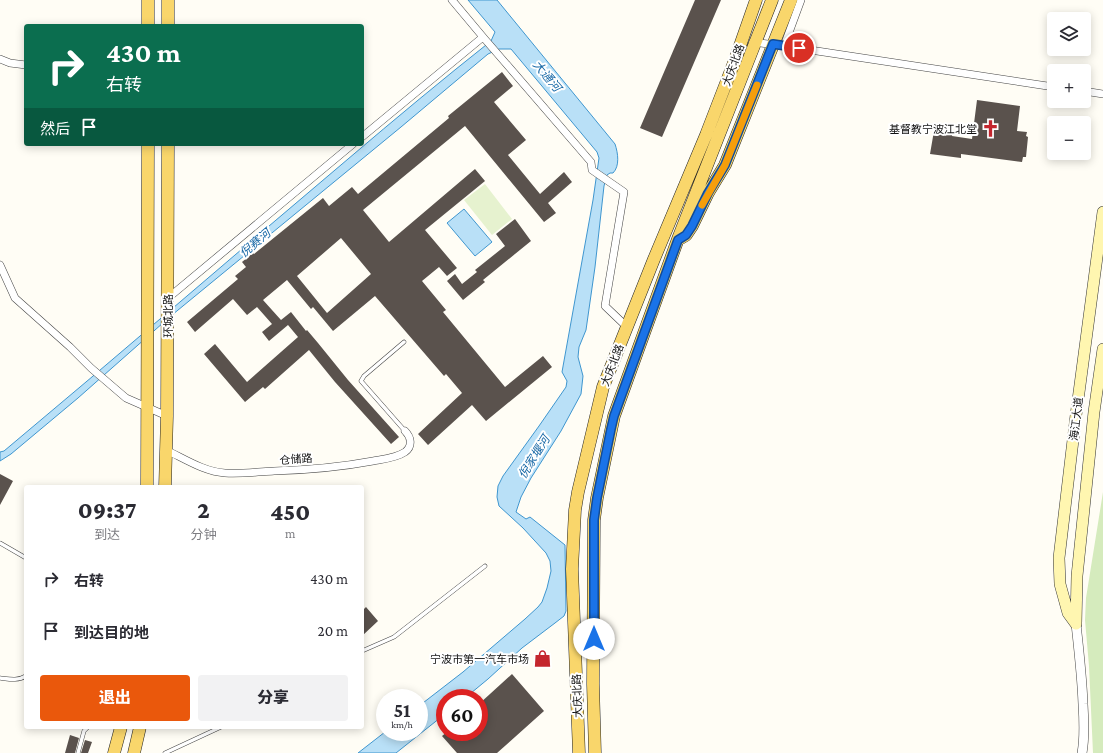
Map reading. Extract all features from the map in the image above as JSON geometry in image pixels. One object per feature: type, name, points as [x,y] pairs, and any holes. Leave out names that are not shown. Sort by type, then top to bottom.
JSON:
[{"type":"main road","points":[[148,0],[148,24]]},
{"type":"main road","points":[[168,0],[168,24]]},
{"type":"main road","name":"大庆北路","points":[[579,753],[572,569],[575,510],[578,492],[603,387],[706,135],[756,0]]},
{"type":"main road","name":"大庆北路","points":[[595,753],[593,684],[594,520],[597,498],[614,416],[678,240],[772,0]]},
{"type":"main road","name":"大庆北路","points":[[678,240],[686,235],[692,226],[725,165],[779,45],[791,0]]},
{"type":"main road","name":"环城北路","points":[[147,485],[148,146]]},
{"type":"main road","name":"环城北路","points":[[165,485],[168,352],[168,146]]},
{"type":"main road","name":"海江大道","points":[[1076,624],[1068,613],[1060,584],[1059,558],[1103,212]]},
{"type":"main road","name":"海江大道","points":[[1076,624],[1077,576],[1094,412],[1103,349]]},
{"type":"main road","points":[[114,753],[120,729]]},
{"type":"main road","points":[[135,753],[140,729]]},
{"type":"street","points":[[452,0],[591,162],[592,170],[624,192],[605,306],[627,327]]},
{"type":"street","points":[[779,45],[801,0]]},
{"type":"street","points":[[364,135],[483,37]]},
{"type":"street","points":[[741,41],[779,45],[1047,85]]},
{"type":"street","points":[[0,59],[24,66]]},
{"type":"street","points":[[1091,92],[1103,94]]},
{"type":"street","points":[[168,298],[351,146]]},
{"type":"street","points":[[0,265],[15,298],[70,347],[90,368],[126,398],[167,416]]},
{"type":"street","name":"仓储路","points":[[166,450],[202,467],[224,473],[311,470],[364,463],[394,457],[406,451],[410,446],[411,439],[409,434],[405,431]]},
{"type":"street","name":"海江大道","points":[[1076,624],[1084,722],[1084,741],[1082,753]]},
{"type":"lane","points":[[404,342],[364,376],[361,381],[405,431]]},
{"type":"lane","points":[[0,543],[24,556]]},
{"type":"lane","points":[[364,649],[394,637],[485,566]]},
{"type":"lane","points":[[0,678],[12,680],[24,678]]},
{"type":"lane","points":[[78,753],[84,731],[86,729]]},
{"type":"lane","points":[[165,753],[217,729]]},
{"type":"green space","points":[[485,184],[512,219],[492,235],[464,200]]},
{"type":"green space","points":[[1103,492],[1103,753],[1093,753],[1089,666],[1085,620],[1086,598]]},
{"type":"water","points":[[468,0],[497,0],[615,144],[618,159],[617,167],[613,173],[607,175],[604,186],[586,330],[579,347],[578,357],[583,376],[581,394],[561,431],[531,478],[521,497],[516,512],[526,519],[530,517],[565,545],[566,611],[564,616],[522,648],[476,689],[441,689],[463,672],[538,607],[542,602],[547,588],[551,571],[550,561],[546,553],[523,528],[499,506],[497,497],[498,486],[503,476],[566,387],[567,381],[562,372],[593,200],[599,158],[597,152],[511,49],[499,49],[488,54],[172,315],[78,398],[11,454],[0,461],[0,452],[4,451],[90,379],[383,129],[491,41],[495,32]]},
{"type":"water","points":[[464,209],[492,242],[475,256],[447,223]]},
{"type":"water","points":[[436,693],[436,721],[428,728],[428,699]]},
{"type":"water","points":[[376,739],[376,741],[411,741],[396,753],[358,753]]},
{"type":"building","points":[[695,0],[721,0],[662,137],[640,128]]},
{"type":"building","points":[[502,72],[513,86],[494,102],[526,140],[508,155],[540,194],[564,172],[572,182],[548,203],[556,213],[544,222],[465,126],[363,210],[389,242],[475,169],[485,181],[425,230],[457,268],[447,276],[439,267],[422,281],[446,310],[443,312],[505,387],[543,356],[552,367],[486,421],[472,405],[428,445],[418,434],[462,393],[446,374],[444,376],[375,296],[333,331],[313,307],[311,309],[287,280],[263,300],[281,320],[291,312],[348,380],[399,437],[391,444],[335,382],[309,350],[265,389],[263,387],[245,402],[204,354],[215,344],[247,382],[298,337],[288,325],[269,341],[262,332],[272,324],[257,307],[247,315],[233,299],[195,332],[187,322],[238,279],[235,276],[246,267],[242,262],[253,253],[254,254],[323,198],[329,206],[352,187],[358,194],[449,118],[448,116]],"holes":[[[341,238],[371,274],[327,313],[297,276]]]},
{"type":"building","name":"基督教宁波江北堂","points":[[977,100],[1020,106],[1017,131],[1027,132],[1026,136],[1028,137],[1026,157],[1023,157],[1022,162],[961,154],[961,158],[930,154],[935,125],[953,127],[952,136],[972,139]]},
{"type":"building","points":[[515,219],[531,241],[483,280],[485,282],[463,300],[447,281],[455,274],[462,284],[477,272],[475,270],[505,246],[496,234]]},
{"type":"building","points":[[0,474],[13,481],[0,505]]},
{"type":"building","points":[[366,607],[378,621],[364,634],[364,609]]},
{"type":"building","points":[[512,674],[544,711],[497,753],[457,753],[446,741],[488,741],[488,696]]},
{"type":"building","points":[[70,735],[79,738],[75,753],[65,753]]},
{"type":"building","points":[[85,740],[92,742],[88,753],[81,753]]},
{"type":"slow traffic","points":[[702,205],[725,165],[757,85]]},
{"type":"place","name":"基督教宁波江北堂","points":[[990,129]]},
{"type":"place","name":"宁波市第一汽车市场","points":[[542,659]]},
{"type":"route","points":[[594,639],[594,520],[597,498],[614,416],[678,240],[686,235],[692,226],[708,193],[725,165],[773,44],[799,48]]},
{"type":"water label","name":"大通河","points":[[547,76]]},
{"type":"water label","name":"倪赛河","points":[[255,243]]},
{"type":"water label","name":"倪家堰河","points":[[534,457]]}]
